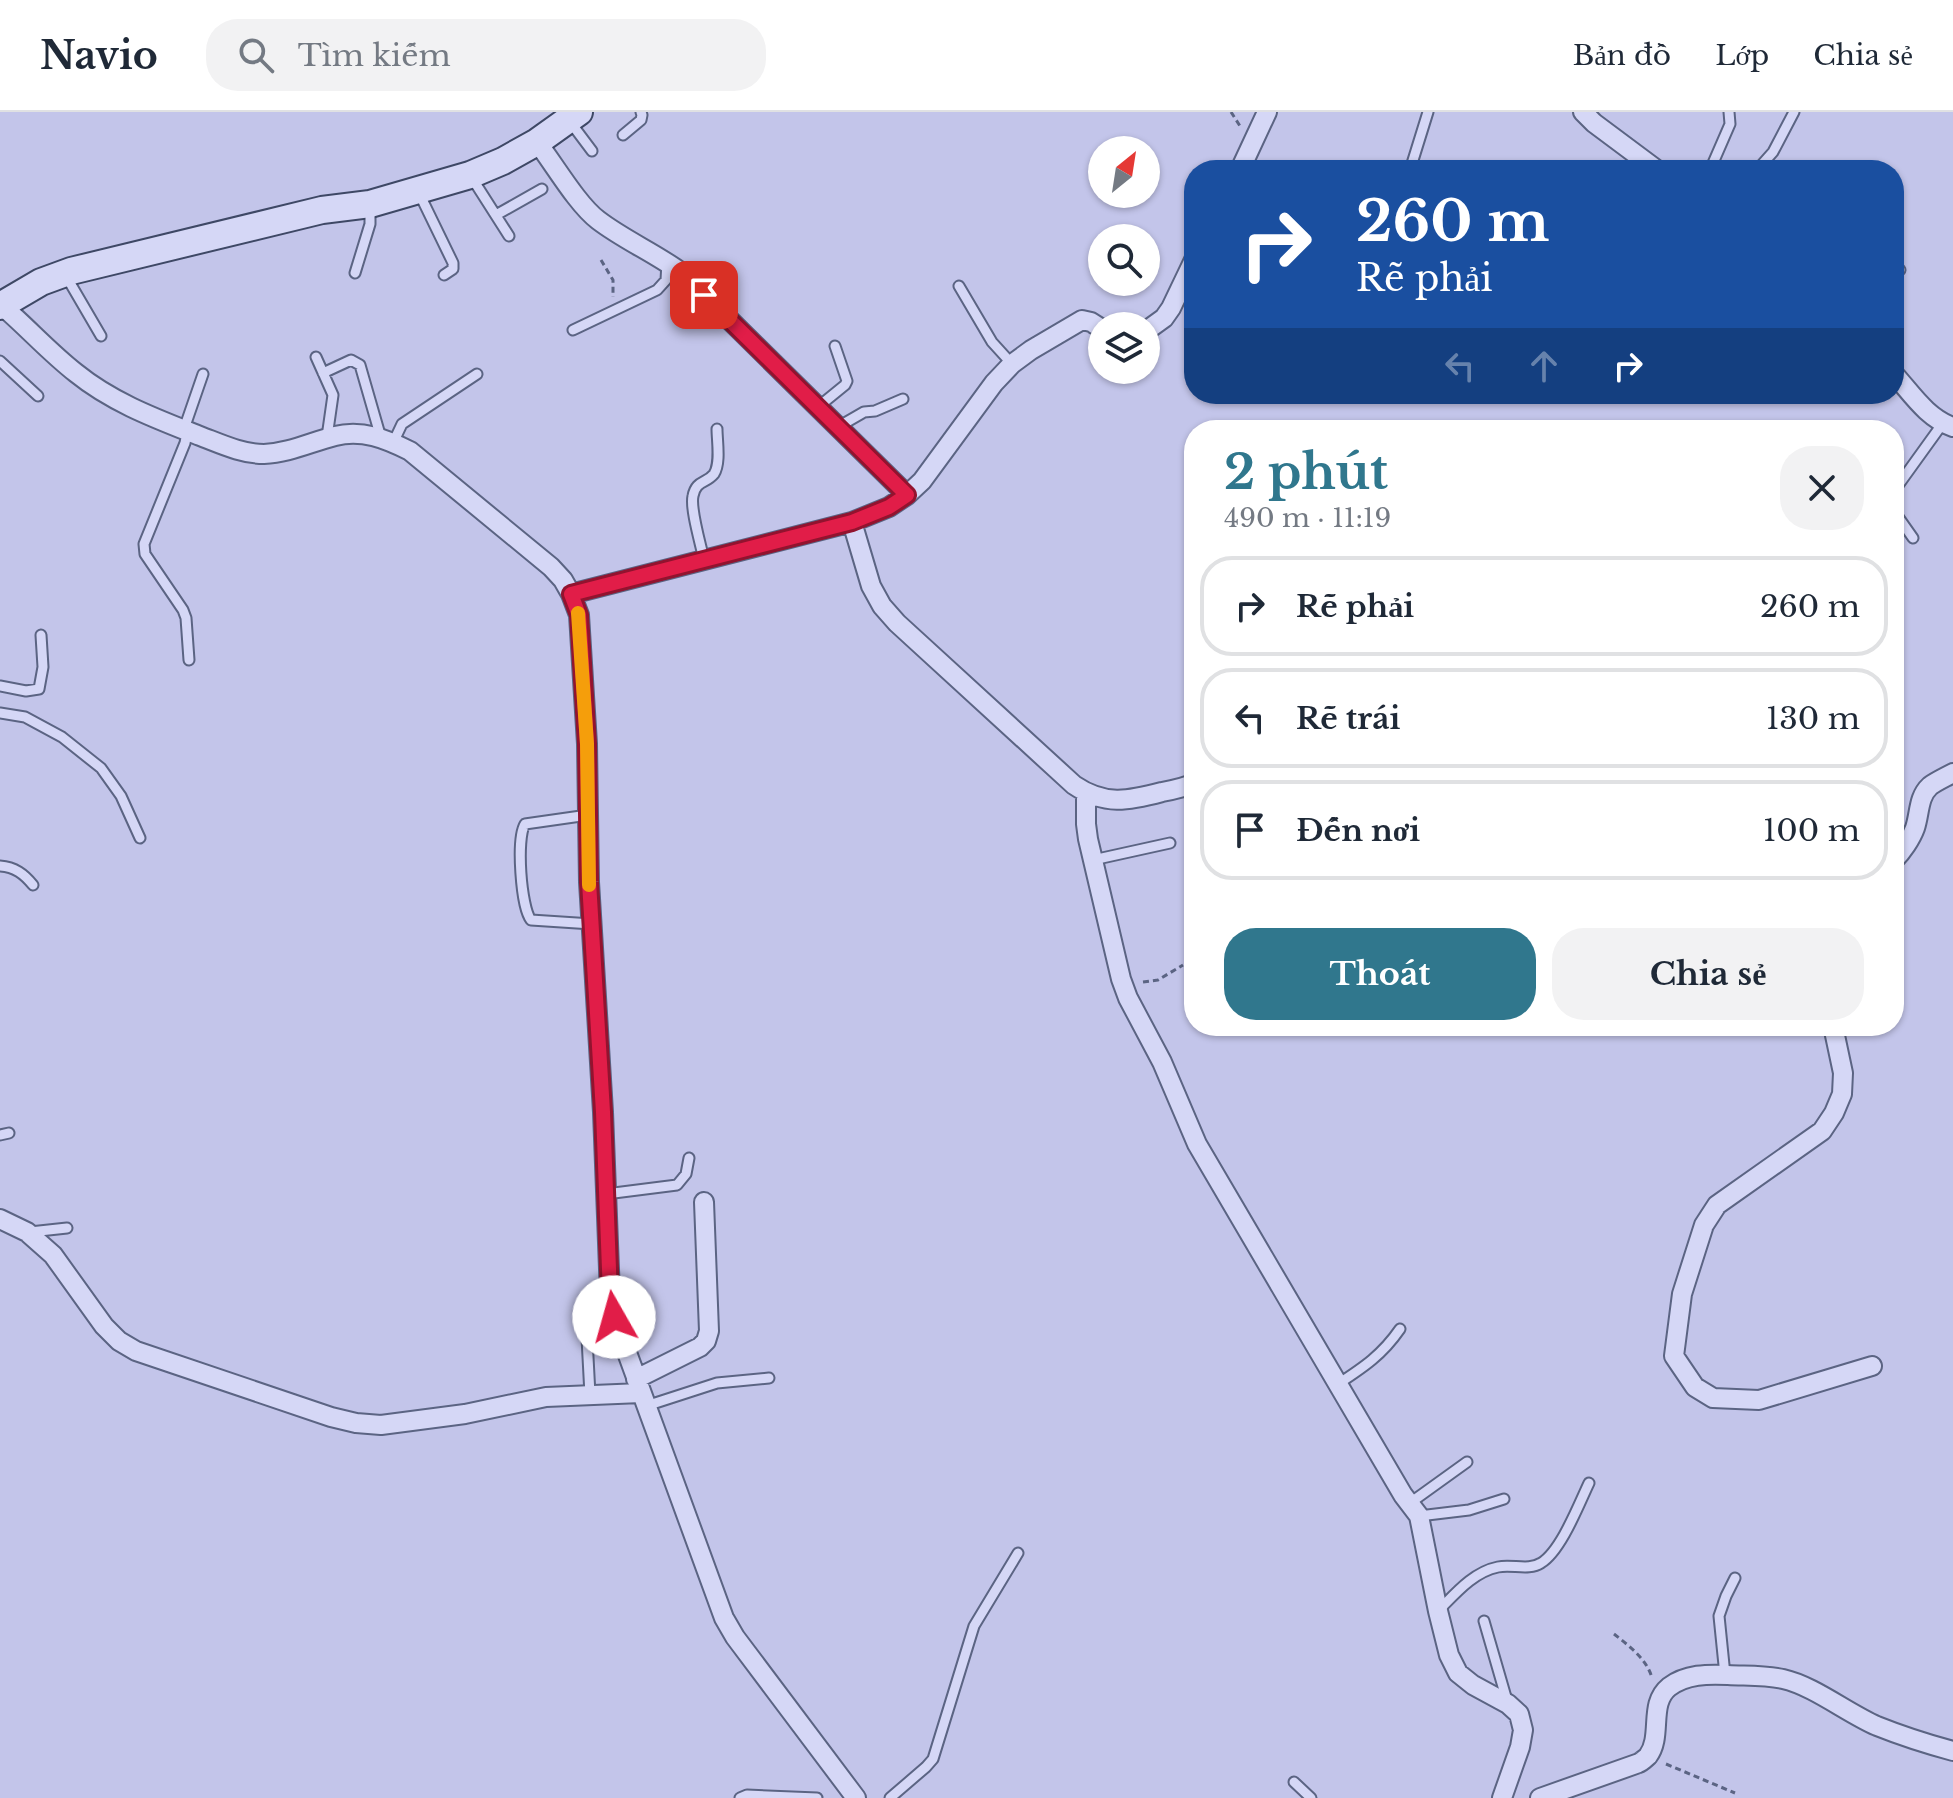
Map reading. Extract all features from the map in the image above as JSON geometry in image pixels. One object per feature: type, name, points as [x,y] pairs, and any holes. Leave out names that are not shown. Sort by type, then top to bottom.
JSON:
[{"type":"street","points":[[1245,160],[1267,112]]},
{"type":"street","points":[[1583,112],[1644,160]]},
{"type":"street","points":[[574,116],[537,142],[470,175],[370,204],[322,210],[65,273],[41,282],[1,305],[78,375],[109,396],[146,415],[238,450],[261,454],[283,453],[336,435],[360,434],[387,440],[410,451],[563,580],[579,615],[610,1295],[614,1317],[724,1618],[856,1798]]},
{"type":"street","points":[[537,142],[587,210],[599,221],[682,273],[907,495]]},
{"type":"street","points":[[1160,321],[1171,308],[1184,281]]},
{"type":"street","points":[[571,594],[852,522],[889,507],[922,481],[994,383],[1012,364],[1082,320],[1088,321]]},
{"type":"street","points":[[1904,385],[1930,415],[1948,425]]},
{"type":"street","points":[[852,522],[871,586],[882,606],[1074,785],[1086,793],[1115,800],[1134,799],[1184,786]]},
{"type":"street","points":[[1904,848],[1915,829],[1925,792],[1932,784],[1953,773]]},
{"type":"street","points":[[1086,793],[1086,824],[1093,860],[1128,998],[1162,1062],[1197,1144],[1403,1495],[1415,1510],[1449,1655],[1458,1673],[1519,1714],[1523,1730],[1520,1747],[1502,1798]]},
{"type":"street","points":[[1835,1036],[1843,1073],[1842,1094],[1834,1113],[1822,1131],[1717,1205],[1710,1215],[1696,1246],[1682,1294],[1674,1356],[1695,1387],[1713,1398],[1759,1400],[1872,1366]]},
{"type":"street","points":[[0,1219],[27,1232],[53,1255],[104,1326],[119,1341],[136,1351],[331,1417],[381,1425],[465,1414],[546,1397],[641,1393],[706,1341],[709,1331],[704,1202]]},
{"type":"street","points":[[1540,1798],[1639,1763],[1648,1756],[1653,1746],[1658,1701],[1665,1690],[1692,1677],[1725,1675],[1786,1680],[1876,1725],[1953,1751]]},
{"type":"lane","points":[[623,135],[641,120],[641,112]]},
{"type":"lane","points":[[1413,160],[1428,112]]},
{"type":"lane","points":[[1714,160],[1730,124],[1729,112]]},
{"type":"lane","points":[[1766,160],[1794,112]]},
{"type":"lane","points":[[574,116],[592,151]]},
{"type":"lane","points":[[470,175],[509,236]]},
{"type":"lane","points":[[496,215],[542,189]]},
{"type":"lane","points":[[418,190],[453,263],[453,269],[444,275]]},
{"type":"lane","points":[[355,273],[370,224],[370,204]]},
{"type":"lane","points":[[573,330],[657,290],[666,280],[667,262]]},
{"type":"lane","points":[[65,273],[101,336]]},
{"type":"lane","points":[[959,286],[992,342],[1012,364]]},
{"type":"lane","points":[[818,407],[847,381],[835,346]]},
{"type":"lane","points":[[316,357],[333,395],[327,439]]},
{"type":"lane","points":[[323,373],[351,360],[360,365],[387,440],[402,424],[477,374]]},
{"type":"lane","points":[[0,361],[38,396]]},
{"type":"lane","points":[[189,660],[183,610],[145,554],[144,544],[185,443],[184,429],[203,374]]},
{"type":"lane","points":[[838,427],[864,412],[875,411],[903,399]]},
{"type":"lane","points":[[1904,479],[1948,425]]},
{"type":"lane","points":[[704,560],[692,500],[698,484],[715,472],[717,429]]},
{"type":"lane","points":[[1904,525],[1913,538]]},
{"type":"lane","points":[[0,686],[26,691],[39,689],[43,667],[41,635]]},
{"type":"lane","points":[[0,713],[25,717],[62,737],[101,768],[121,796],[140,838]]},
{"type":"lane","points":[[588,815],[525,824],[521,832],[521,854],[526,913],[531,920],[592,924]]},
{"type":"lane","points":[[1093,860],[1170,843]]},
{"type":"lane","points":[[0,866],[23,873],[33,885]]},
{"type":"lane","points":[[606,1194],[677,1185],[686,1174],[689,1158]]},
{"type":"lane","points":[[27,1232],[67,1228]]},
{"type":"lane","points":[[1338,1384],[1370,1364],[1400,1329]]},
{"type":"lane","points":[[587,1338],[590,1395]]},
{"type":"lane","points":[[641,1393],[769,1378]]},
{"type":"lane","points":[[1415,1510],[1467,1462]]},
{"type":"lane","points":[[1438,1611],[1474,1576],[1497,1567],[1534,1566],[1544,1562],[1564,1534],[1589,1483]]},
{"type":"lane","points":[[1415,1510],[1469,1510],[1504,1499]]},
{"type":"lane","points":[[890,1798],[933,1759],[974,1626],[1018,1553]]},
{"type":"lane","points":[[1725,1675],[1719,1616],[1735,1578]]},
{"type":"lane","points":[[1484,1621],[1508,1704]]},
{"type":"lane","points":[[1294,1782],[1311,1798]]},
{"type":"lane","points":[[740,1798],[747,1795],[817,1798]]},
{"type":"path","points":[[601,260],[613,280],[612,312]]},
{"type":"path","points":[[1123,985],[1158,980],[1183,965]]},
{"type":"path","points":[[1614,1634],[1632,1648],[1650,1670],[1658,1701]]},
{"type":"path","points":[[1648,1756],[1735,1793]]},
{"type":"slow traffic","points":[[578,613],[587,744],[589,885]]},
{"type":"route","points":[[614,1317],[610,1295],[589,882],[587,744],[579,615],[571,594],[852,522],[889,507],[907,495],[704,295]]}]
